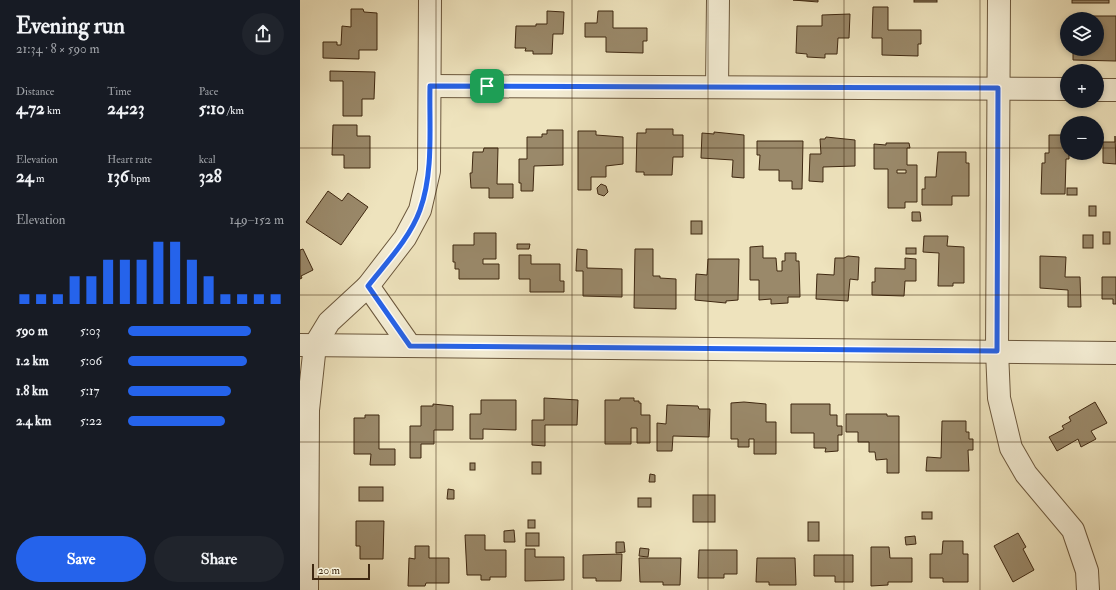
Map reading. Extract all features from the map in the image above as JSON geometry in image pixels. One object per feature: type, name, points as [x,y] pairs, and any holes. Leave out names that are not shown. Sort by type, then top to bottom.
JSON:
[{"type":"street","points":[[307,590],[307,345],[329,322],[368,286],[405,238],[420,210],[429,170],[430,0]]},
{"type":"street","points":[[717,87],[718,0]]},
{"type":"street","points":[[999,0],[997,351],[999,398],[1011,448],[1026,474],[1072,530],[1087,571],[1088,590]]},
{"type":"street","points":[[430,86],[1060,89]]},
{"type":"street","points":[[1104,90],[1116,90]]},
{"type":"street","points":[[368,286],[410,346]]},
{"type":"street","points":[[307,345],[1116,353]]},
{"type":"building","points":[[793,0],[818,0],[818,2]]},
{"type":"building","points":[[914,0],[937,0],[937,2],[914,2]]},
{"type":"building","points":[[1072,0],[1109,0],[1109,3],[1072,3]]},
{"type":"building","points":[[873,7],[888,7],[888,30],[921,30],[921,44],[918,44],[918,56],[882,55],[882,38],[872,38]]},
{"type":"building","points":[[351,9],[363,9],[364,12],[377,13],[377,50],[359,50],[359,59],[323,58],[323,42],[337,42],[337,45],[341,45],[342,26],[351,27]]},
{"type":"building","points":[[547,11],[564,12],[563,34],[553,34],[552,54],[533,54],[533,51],[525,51],[526,48],[515,48],[516,26],[536,26],[536,24],[547,24]]},
{"type":"building","points":[[598,11],[613,11],[613,28],[647,28],[647,41],[643,41],[643,53],[606,52],[606,37],[585,37],[585,23],[597,23]]},
{"type":"building","points":[[850,14],[849,38],[838,38],[837,54],[825,54],[825,58],[807,57],[807,54],[796,53],[797,26],[822,26],[822,15]]},
{"type":"building","points":[[1104,16],[1116,16],[1116,61],[1073,60],[1073,56],[1104,56]]},
{"type":"building","points":[[330,71],[375,72],[374,99],[362,99],[362,116],[343,116],[343,81],[330,81]]},
{"type":"building","points":[[333,125],[357,125],[357,136],[370,136],[370,168],[344,168],[344,155],[332,155]]},
{"type":"building","points":[[646,129],[673,129],[673,135],[683,135],[683,157],[673,157],[672,175],[644,175],[644,172],[636,172],[637,133],[646,133]]},
{"type":"building","points":[[547,130],[563,130],[563,165],[534,166],[533,191],[521,191],[521,183],[519,183],[519,159],[527,159],[527,137],[542,137],[542,134],[547,134]]},
{"type":"building","points":[[578,131],[596,131],[596,135],[623,137],[623,164],[606,166],[606,177],[591,177],[591,190],[578,190]]},
{"type":"building","points":[[714,132],[744,135],[744,178],[732,177],[733,160],[701,158],[702,133],[714,134]]},
{"type":"building","points":[[1049,135],[1060,135],[1060,160],[1066,160],[1065,194],[1041,194],[1042,163],[1045,163],[1045,153],[1049,153]]},
{"type":"building","points":[[1115,136],[1116,164],[1103,163],[1104,142],[1115,142]]},
{"type":"building","points":[[826,137],[855,140],[855,166],[823,167],[823,182],[809,181],[810,154],[821,154],[820,139],[825,139]]},
{"type":"building","points":[[757,141],[803,141],[802,189],[792,189],[792,181],[779,181],[779,170],[759,170],[760,155],[757,155]]},
{"type":"building","points":[[886,143],[909,143],[910,148],[907,148],[907,165],[917,165],[917,202],[905,202],[905,208],[888,208],[888,169],[874,169],[874,144],[886,145]],"holes":[[[897,170],[906,170],[906,173],[897,173]]]},
{"type":"building","points":[[484,148],[498,148],[497,184],[513,184],[513,198],[489,198],[489,188],[471,188],[470,173],[472,173],[473,152],[483,152]]},
{"type":"building","points":[[938,152],[966,152],[966,163],[969,163],[969,196],[952,196],[952,205],[922,205],[922,189],[925,189],[925,177],[936,177]]},
{"type":"building","points":[[601,184],[606,186],[608,192],[604,196],[598,194],[597,188]]},
{"type":"building","points":[[1067,188],[1077,188],[1077,195],[1067,195]]},
{"type":"building","points":[[328,191],[342,201],[348,193],[368,207],[341,245],[306,222]]},
{"type":"building","points":[[1089,206],[1096,206],[1096,216],[1089,216]]},
{"type":"building","points":[[912,212],[920,212],[921,221],[912,221]]},
{"type":"building","points":[[691,221],[702,221],[702,234],[691,234]]},
{"type":"building","points":[[1103,232],[1110,232],[1110,244],[1103,244]]},
{"type":"building","points":[[474,233],[496,233],[496,259],[483,259],[483,264],[499,264],[499,279],[459,279],[459,269],[455,269],[455,262],[453,262],[453,245],[474,245]]},
{"type":"building","points":[[1083,235],[1093,235],[1093,248],[1083,248]]},
{"type":"building","points":[[924,236],[948,236],[947,246],[964,247],[964,283],[953,283],[953,286],[938,286],[939,253],[923,252]]},
{"type":"building","points":[[517,244],[530,244],[529,249],[517,249]]},
{"type":"building","points":[[763,246],[763,258],[776,258],[777,271],[782,271],[782,261],[785,261],[785,253],[796,253],[796,261],[799,261],[800,297],[788,297],[788,303],[771,304],[771,299],[759,300],[759,280],[750,280],[750,247]]},
{"type":"building","points":[[906,248],[916,248],[916,254],[906,254]]},
{"type":"building","points":[[303,249],[313,270],[301,276],[302,278],[300,279],[300,250]]},
{"type":"building","points":[[577,249],[587,250],[587,268],[622,269],[622,297],[583,296],[583,271],[576,271]]},
{"type":"building","points":[[635,249],[653,249],[653,276],[676,279],[676,309],[634,308]]},
{"type":"building","points":[[519,255],[531,255],[531,264],[560,264],[560,281],[564,281],[564,292],[530,292],[530,279],[519,279]]},
{"type":"building","points":[[848,256],[859,257],[858,280],[850,279],[848,301],[816,299],[817,274],[834,275],[835,258],[844,258]]},
{"type":"building","points":[[1040,256],[1066,257],[1065,277],[1080,277],[1081,307],[1068,307],[1068,290],[1040,288]]},
{"type":"building","points":[[905,258],[916,259],[916,281],[905,281],[904,296],[872,295],[872,282],[875,282],[875,268],[905,269]]},
{"type":"building","points":[[708,259],[739,259],[738,300],[726,301],[726,303],[695,300],[696,274],[707,275]]},
{"type":"building","points":[[1102,277],[1116,277],[1116,304],[1113,304],[1113,299],[1102,299]]},
{"type":"building","points":[[544,398],[578,400],[577,425],[545,425],[545,446],[532,445],[532,420],[544,420]]},
{"type":"building","points":[[620,398],[634,398],[634,401],[639,401],[639,403],[641,403],[641,415],[650,415],[650,443],[637,443],[637,428],[631,428],[631,444],[605,444],[605,400],[620,400]]},
{"type":"building","points":[[481,400],[516,400],[516,430],[483,429],[483,439],[470,439],[470,414],[481,414]]},
{"type":"building","points":[[744,402],[766,404],[766,422],[776,422],[776,454],[754,454],[754,439],[749,439],[749,447],[738,447],[738,439],[731,439],[731,403]]},
{"type":"building","points":[[1095,402],[1107,423],[1091,431],[1096,439],[1081,447],[1078,439],[1057,451],[1049,437],[1064,429],[1062,426],[1071,421],[1069,417]]},
{"type":"building","points":[[433,404],[453,406],[453,430],[434,430],[434,444],[421,444],[421,458],[410,458],[410,426],[421,426],[421,406],[433,406]]},
{"type":"building","points":[[791,404],[830,404],[830,415],[837,415],[837,426],[842,426],[842,435],[838,435],[838,451],[825,452],[826,448],[814,448],[814,433],[791,433]]},
{"type":"building","points":[[667,405],[698,406],[699,409],[710,409],[709,437],[673,436],[672,451],[657,451],[657,423],[666,424]]},
{"type":"building","points":[[846,414],[887,414],[887,416],[899,416],[899,473],[887,473],[887,459],[876,460],[875,452],[869,452],[869,442],[858,442],[858,432],[846,432]]},
{"type":"building","points":[[365,415],[379,415],[379,449],[395,449],[395,465],[370,465],[371,454],[354,454],[354,418],[365,418]]},
{"type":"building","points":[[942,421],[966,421],[966,432],[969,432],[969,439],[973,439],[973,450],[968,450],[969,471],[926,471],[927,457],[941,458]]},
{"type":"building","points":[[532,462],[541,462],[541,474],[532,474]]},
{"type":"building","points":[[470,463],[475,463],[475,470],[470,470]]},
{"type":"building","points":[[650,474],[655,475],[655,482],[649,482]]},
{"type":"building","points":[[359,487],[383,487],[383,501],[359,501]]},
{"type":"building","points":[[448,489],[454,490],[454,499],[447,499]]},
{"type":"building","points":[[693,495],[715,495],[715,522],[693,522]]},
{"type":"building","points":[[638,498],[651,498],[651,507],[638,507]]},
{"type":"building","points":[[922,512],[932,512],[932,519],[922,519]]},
{"type":"building","points":[[528,520],[535,520],[535,528],[528,528]]},
{"type":"building","points":[[356,521],[384,521],[383,559],[360,559],[360,546],[356,546]]},
{"type":"building","points":[[808,522],[819,522],[819,541],[808,541]]},
{"type":"building","points":[[514,530],[515,542],[504,542],[504,531]]},
{"type":"building","points":[[526,533],[539,533],[539,546],[526,546]]},
{"type":"building","points":[[1018,533],[1026,547],[1023,549],[1034,570],[1013,582],[994,546]]},
{"type":"building","points":[[465,535],[485,535],[485,550],[506,550],[506,577],[490,577],[490,580],[481,580],[481,575],[467,575]]},
{"type":"building","points":[[915,536],[916,544],[906,545],[905,537]]},
{"type":"building","points":[[943,541],[963,541],[963,554],[968,554],[968,582],[943,582],[943,578],[930,578],[930,554],[942,554]]},
{"type":"building","points":[[616,542],[624,542],[625,552],[616,553]]},
{"type":"building","points":[[415,546],[429,546],[429,558],[449,558],[449,583],[426,583],[425,586],[408,586],[409,558],[415,559]]},
{"type":"building","points":[[871,547],[889,547],[890,558],[912,558],[912,582],[888,582],[888,585],[871,586]]},
{"type":"building","points":[[640,548],[649,549],[648,557],[639,556]]},
{"type":"building","points":[[525,549],[535,549],[535,557],[564,557],[564,580],[525,581]]},
{"type":"building","points":[[699,550],[737,550],[737,574],[724,574],[724,578],[698,578]]},
{"type":"building","points":[[622,554],[621,581],[596,581],[596,578],[583,578],[583,555]]},
{"type":"building","points":[[814,555],[853,555],[853,582],[835,582],[835,576],[814,576]]},
{"type":"building","points":[[639,558],[681,558],[680,585],[663,585],[663,582],[640,582]]},
{"type":"building","points":[[757,558],[795,558],[796,585],[769,585],[769,582],[756,582]]},
{"type":"route","points":[[430,86],[487,86],[998,88],[997,351],[410,346],[368,286],[405,238],[420,210],[429,170],[430,86]]}]
